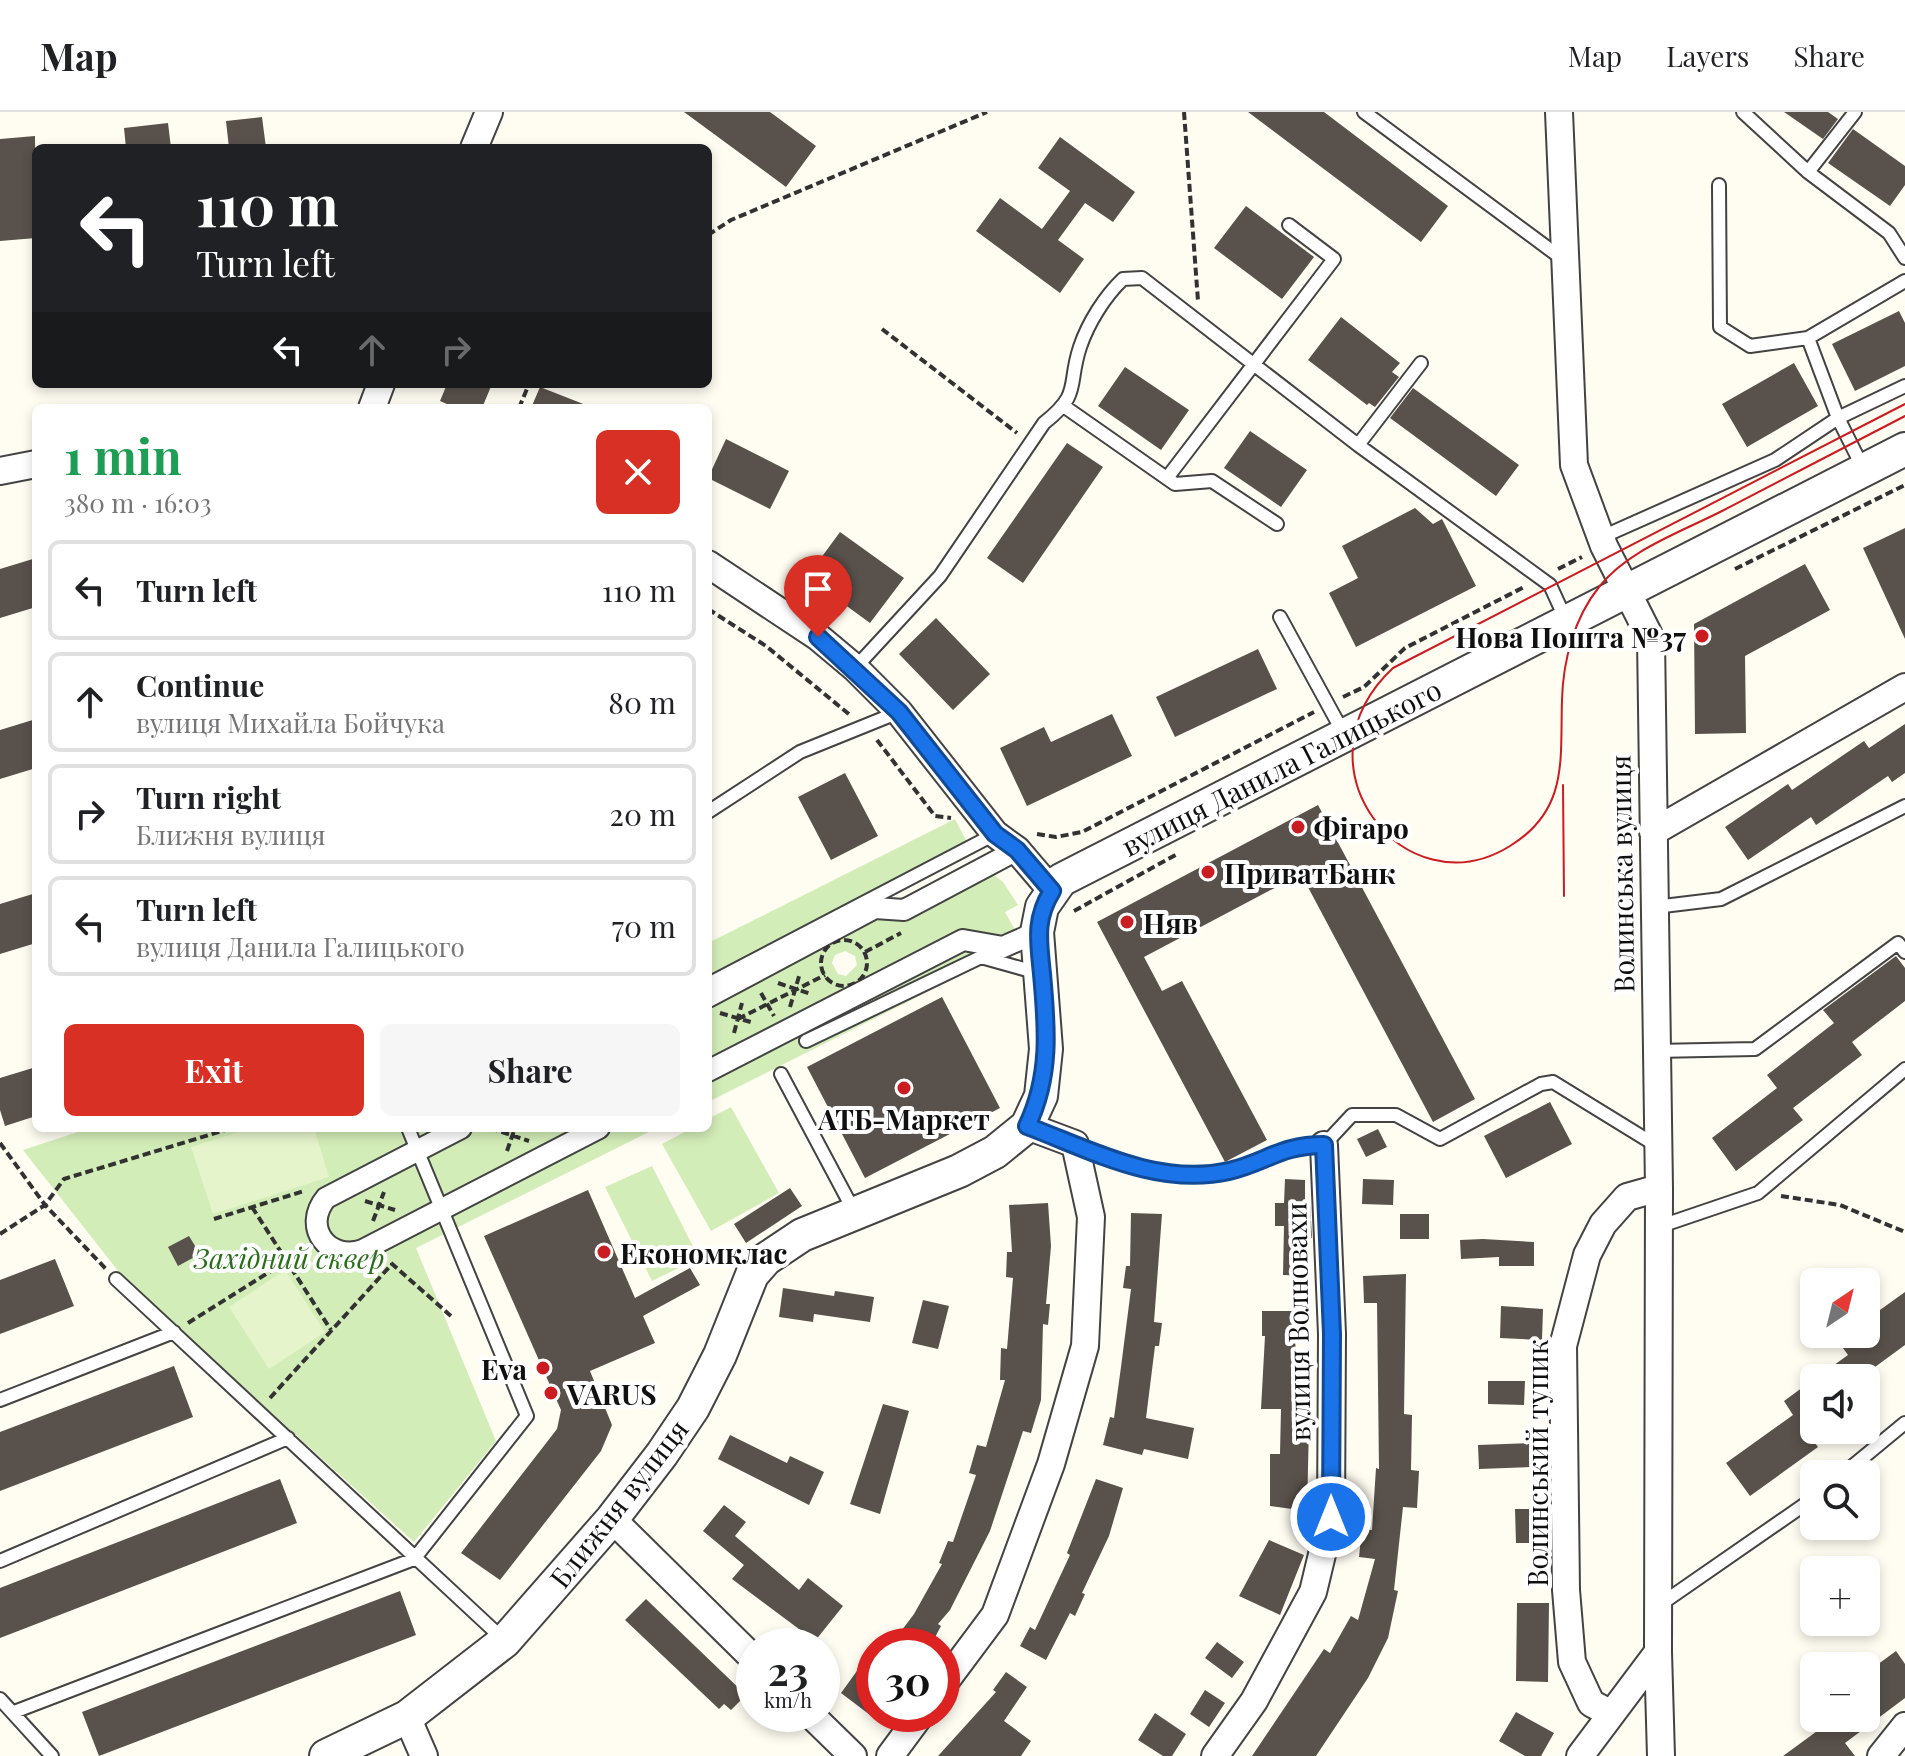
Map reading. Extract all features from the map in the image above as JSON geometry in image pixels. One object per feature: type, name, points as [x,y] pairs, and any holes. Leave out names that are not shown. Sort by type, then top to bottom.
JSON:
[{"type":"street","points":[[476,144],[489,112]]},
{"type":"street","name":"Волинська вулиця","points":[[1559,112],[1568,263],[1574,465],[1603,542],[1651,639],[1659,1188],[1661,1604],[1658,1652],[1661,1756]]},
{"type":"street","name":"вулиця Данила Галицького","points":[[1052,891],[1061,880],[1905,449]]},
{"type":"street","points":[[0,471],[32,465]]},
{"type":"street","points":[[712,567],[818,637],[855,668],[899,712],[991,829],[1024,840],[1052,891]]},
{"type":"street","points":[[1653,832],[1905,687]]},
{"type":"street","points":[[712,995],[875,908],[904,910],[1024,840]]},
{"type":"street","name":"Ближня вулиця","points":[[326,1756],[407,1717],[505,1641],[612,1519],[693,1408],[720,1355],[752,1275],[766,1259],[802,1235],[959,1171],[995,1152],[1027,1126],[1041,1096],[1043,1081],[1046,1049],[1037,932],[1042,907],[1052,891]]},
{"type":"street","points":[[717,1067],[963,940],[1003,947],[1037,932]]},
{"type":"street","points":[[960,1662],[995,1615],[1051,1464],[1085,1346],[1091,1217],[1075,1144],[1027,1126]]},
{"type":"street","points":[[441,1132],[411,1138],[394,1163],[326,1198],[316,1215],[321,1239],[342,1253],[368,1248],[591,1132]]},
{"type":"street","name":"вулиця Волновахи","points":[[1215,1756],[1254,1701],[1313,1592],[1331,1517],[1332,1334],[1324,1145]]},
{"type":"street","name":"Волинський тупик","points":[[1611,1714],[1591,1703],[1572,1662],[1566,1590],[1563,1346],[1587,1255],[1603,1224],[1627,1197],[1659,1188]]},
{"type":"street","points":[[612,1519],[736,1641]]},
{"type":"street","points":[[1580,1756],[1658,1652]]},
{"type":"street","points":[[407,1717],[424,1756]]},
{"type":"street","points":[[1881,1756],[1905,1726]]},
{"type":"street","points":[[828,1732],[853,1756]]},
{"type":"street","points":[[890,1756],[908,1732]]},
{"type":"lane","points":[[1364,112],[1568,263]]},
{"type":"lane","points":[[1743,112],[1808,172],[1889,233],[1905,258]]},
{"type":"lane","points":[[1808,172],[1855,112]]},
{"type":"lane","points":[[1719,185],[1720,327],[1750,346],[1808,338],[1905,281]]},
{"type":"lane","points":[[1167,478],[1334,259],[1289,225]]},
{"type":"lane","points":[[855,668],[940,576],[1044,423],[1065,407],[1076,376],[1079,348],[1108,293],[1123,279],[1142,278],[1358,445],[1541,578],[1550,585],[1567,621]]},
{"type":"lane","points":[[1808,338],[1838,418],[1864,470]]},
{"type":"lane","points":[[1358,445],[1421,363]]},
{"type":"lane","points":[[1603,542],[1775,460],[1838,418],[1905,386]]},
{"type":"lane","points":[[1065,407],[1175,484],[1212,481],[1277,524]]},
{"type":"lane","points":[[1280,617],[1344,734]]},
{"type":"lane","points":[[712,809],[800,752],[899,712]]},
{"type":"lane","points":[[1653,908],[1721,899],[1905,806]]},
{"type":"lane","points":[[712,982],[991,829]]},
{"type":"lane","points":[[1655,1051],[1755,1049],[1898,943],[1905,952]]},
{"type":"lane","points":[[806,1041],[981,957],[1042,974]]},
{"type":"lane","points":[[1658,1227],[1758,1193],[1905,1069]]},
{"type":"lane","points":[[781,1074],[855,1214]]},
{"type":"lane","points":[[1075,1144],[1126,1164],[1174,1176],[1229,1171],[1295,1145],[1324,1145],[1352,1115],[1396,1115],[1440,1139],[1541,1084],[1553,1082],[1657,1146]]},
{"type":"lane","points":[[14,1712],[414,1559],[527,1416],[433,1214],[411,1138]]},
{"type":"lane","points":[[116,1279],[505,1641]]},
{"type":"lane","points":[[0,1400],[174,1332]]},
{"type":"lane","points":[[1860,1460],[1905,1423]]},
{"type":"lane","points":[[0,1561],[288,1438]]},
{"type":"lane","points":[[1661,1604],[1800,1508]]},
{"type":"lane","points":[[0,1699],[52,1756]]},
{"type":"path","points":[[712,232],[731,220],[987,112]]},
{"type":"path","points":[[1184,112],[1199,322]]},
{"type":"path","points":[[882,329],[1031,444]]},
{"type":"path","points":[[1724,575],[1905,485]]},
{"type":"path","points":[[1024,840],[1082,832],[1364,687],[1405,648],[1541,578],[1603,542]]},
{"type":"path","points":[[712,612],[817,684],[882,745],[935,816],[991,829]]},
{"type":"path","points":[[865,952],[904,931]]},
{"type":"path","points":[[783,1032],[808,944]]},
{"type":"path","points":[[751,974],[840,1003]]},
{"type":"path","points":[[751,974],[783,1032]]},
{"type":"path","points":[[717,1067],[738,1019],[751,974]]},
{"type":"path","points":[[738,1019],[825,975]]},
{"type":"path","points":[[712,1010],[783,1032]]},
{"type":"path","points":[[0,1234],[45,1205],[64,1179],[219,1132]]},
{"type":"path","points":[[502,1132],[556,1150]]},
{"type":"path","points":[[0,1143],[45,1205],[116,1279]]},
{"type":"path","points":[[394,1163],[368,1248],[392,1264],[451,1316]]},
{"type":"path","points":[[214,1219],[321,1186],[379,1205],[433,1214]]},
{"type":"path","points":[[1758,1193],[1840,1205],[1905,1232]]},
{"type":"path","points":[[252,1207],[331,1330]]},
{"type":"path","points":[[174,1332],[321,1239]]},
{"type":"path","points":[[258,1411],[392,1264]]},
{"type":"green space","points":[[955,819],[970,848],[871,899],[905,910],[989,871],[1003,882],[1018,905],[1005,912],[1023,944],[712,1100],[712,941]],"holes":[[[845,951],[855,956],[857,965],[846,976],[838,974],[832,963],[835,955]]]},
{"type":"green space","points":[[731,1107],[779,1193],[711,1231],[662,1144],[684,1132],[712,1132],[712,1117]]},
{"type":"green space","name":"Західний сквер","points":[[78,1132],[649,1132],[416,1248],[496,1441],[414,1542],[126,1281],[23,1150]]},
{"type":"green space","points":[[239,1132],[315,1132],[329,1177],[213,1214],[191,1147]]},
{"type":"green space","points":[[652,1166],[699,1258],[652,1281],[605,1187]]},
{"type":"green space","points":[[285,1270],[325,1332],[269,1369],[229,1307]]},
{"type":"building","points":[[684,112],[770,112],[816,146],[786,187]]},
{"type":"building","points":[[1248,112],[1324,112],[1448,206],[1421,242]]},
{"type":"building","points":[[1784,112],[1828,112],[1838,119],[1823,139]]},
{"type":"building","points":[[262,117],[265,144],[229,144],[226,121]]},
{"type":"building","points":[[168,123],[171,144],[126,144],[124,128]]},
{"type":"building","points":[[1853,129],[1905,166],[1905,185],[1890,206],[1828,163]]},
{"type":"building","points":[[35,136],[35,144],[32,144],[32,238],[0,241],[0,139]]},
{"type":"building","points":[[1060,137],[1135,192],[1113,222],[1085,203],[1058,240],[1084,259],[1060,293],[976,231],[1000,198],[1042,229],[1070,191],[1038,168]]},
{"type":"building","points":[[1246,206],[1314,257],[1282,299],[1214,248]]},
{"type":"building","points":[[1899,311],[1905,323],[1905,366],[1855,391],[1832,344]]},
{"type":"building","points":[[1341,317],[1400,363],[1392,372],[1399,377],[1375,407],[1369,403],[1367,405],[1308,360]]},
{"type":"building","points":[[1794,363],[1818,406],[1747,447],[1722,404]]},
{"type":"building","points":[[1125,367],[1189,410],[1161,450],[1098,406]]},
{"type":"building","points":[[445,388],[490,388],[484,404],[447,404],[440,401]]},
{"type":"building","points":[[540,388],[543,388],[583,404],[533,404]]},
{"type":"building","points":[[1413,388],[1519,465],[1496,496],[1390,418]]},
{"type":"building","points":[[1250,431],[1307,470],[1281,507],[1224,468]]},
{"type":"building","points":[[726,439],[789,471],[770,509],[712,480],[712,469]]},
{"type":"building","points":[[1067,443],[1103,467],[1023,583],[987,558]]},
{"type":"building","points":[[1415,508],[1433,524],[1442,519],[1476,586],[1356,647],[1329,593],[1358,578],[1342,546]]},
{"type":"building","points":[[1905,528],[1905,639],[1863,548]]},
{"type":"building","points":[[840,532],[904,578],[870,623],[807,577]]},
{"type":"building","points":[[32,559],[32,608],[0,618],[0,569]]},
{"type":"building","points":[[1805,564],[1830,610],[1745,656],[1746,733],[1695,734],[1694,624]]},
{"type":"building","points":[[936,618],[990,674],[953,710],[899,654]]},
{"type":"building","points":[[1258,649],[1277,689],[1175,737],[1156,697]]},
{"type":"building","points":[[1112,714],[1132,756],[1027,806],[1000,748],[1044,727],[1051,742]]},
{"type":"building","points":[[32,720],[32,769],[0,779],[0,730]]},
{"type":"building","points":[[1905,724],[1905,773],[1892,782],[1888,776],[1816,825],[1811,817],[1748,860],[1725,827],[1788,784],[1792,790],[1864,741],[1869,748]]},
{"type":"building","points":[[845,773],[878,836],[831,860],[798,797]]},
{"type":"building","points":[[1318,805],[1475,1099],[1433,1122],[1301,874],[1144,957],[1162,991],[1182,981],[1267,1140],[1225,1162],[1097,922]]},
{"type":"building","points":[[32,894],[32,944],[0,954],[0,904]]},
{"type":"building","points":[[1896,956],[1905,968],[1905,1001],[1852,1042],[1862,1055],[1793,1108],[1803,1120],[1736,1171],[1712,1138],[1777,1088],[1767,1075],[1834,1023],[1823,1010]]},
{"type":"building","name":"АТБ-Маркет","points":[[942,997],[1000,1108],[865,1178],[807,1067]]},
{"type":"building","points":[[32,1068],[32,1117],[5,1126],[0,1110],[0,1078]]},
{"type":"building","points":[[1550,1102],[1572,1144],[1506,1178],[1484,1136]]},
{"type":"building","points":[[1378,1129],[1387,1147],[1366,1157],[1357,1139]]},
{"type":"building","points":[[1285,1179],[1305,1180],[1305,1203],[1310,1203],[1312,1238],[1309,1238],[1308,1276],[1283,1275],[1284,1226],[1275,1226],[1275,1203],[1284,1203]]},
{"type":"building","points":[[1363,1179],[1394,1180],[1393,1205],[1362,1204]]},
{"type":"building","points":[[790,1188],[802,1206],[746,1243],[734,1224]]},
{"type":"building","points":[[588,1190],[635,1298],[690,1268],[700,1285],[643,1316],[655,1343],[590,1371],[612,1425],[601,1451],[500,1580],[461,1553],[557,1429],[561,1410],[484,1236]]},
{"type":"building","points":[[1048,1203],[1051,1246],[1046,1304],[1050,1304],[1048,1325],[1043,1324],[1041,1400],[1031,1433],[1023,1431],[990,1531],[950,1610],[938,1624],[940,1628],[904,1628],[942,1564],[939,1563],[948,1541],[953,1542],[976,1475],[969,1473],[977,1445],[986,1447],[1005,1380],[1000,1380],[1001,1348],[1007,1349],[1013,1278],[1006,1277],[1007,1252],[1012,1252],[1009,1205]]},
{"type":"building","points":[[1131,1213],[1162,1214],[1154,1322],[1162,1323],[1159,1346],[1155,1346],[1146,1418],[1194,1428],[1188,1459],[1144,1449],[1142,1455],[1103,1445],[1110,1417],[1114,1418],[1131,1289],[1123,1288],[1126,1266],[1130,1266]]},
{"type":"building","points":[[1400,1214],[1429,1214],[1429,1239],[1400,1239]]},
{"type":"building","points":[[189,1236],[200,1254],[178,1266],[168,1247]]},
{"type":"building","points":[[1460,1240],[1534,1242],[1534,1266],[1499,1266],[1499,1257],[1461,1259]]},
{"type":"building","points":[[55,1259],[74,1306],[0,1334],[0,1280]]},
{"type":"building","points":[[1406,1274],[1404,1414],[1412,1415],[1411,1470],[1419,1471],[1417,1508],[1403,1507],[1394,1590],[1398,1591],[1388,1638],[1368,1678],[1316,1756],[1252,1756],[1324,1649],[1330,1653],[1351,1616],[1358,1620],[1375,1559],[1359,1557],[1362,1529],[1372,1530],[1376,1468],[1379,1469],[1377,1303],[1364,1303],[1363,1276]]},
{"type":"building","points":[[783,1288],[834,1296],[835,1291],[874,1297],[870,1322],[814,1314],[813,1322],[779,1317]]},
{"type":"building","points":[[1905,1292],[1905,1345],[1879,1364],[1835,1364],[1848,1355],[1843,1348],[1880,1348],[1880,1310]]},
{"type":"building","points":[[923,1300],[949,1306],[938,1349],[912,1343]]},
{"type":"building","points":[[1501,1306],[1543,1309],[1542,1340],[1500,1338]]},
{"type":"building","points":[[1262,1311],[1294,1311],[1297,1383],[1310,1383],[1307,1511],[1270,1506],[1270,1454],[1280,1454],[1281,1409],[1261,1409],[1265,1336],[1262,1336]]},
{"type":"building","points":[[174,1366],[193,1417],[0,1491],[0,1432]]},
{"type":"building","points":[[1488,1381],[1525,1381],[1524,1405],[1488,1404]]},
{"type":"building","points":[[1800,1389],[1800,1444],[1816,1444],[1818,1447],[1750,1496],[1726,1463],[1793,1415],[1784,1401]]},
{"type":"building","points":[[883,1404],[909,1411],[880,1514],[850,1504]]},
{"type":"building","points":[[730,1435],[787,1463],[790,1456],[824,1472],[809,1505],[718,1459]]},
{"type":"building","points":[[1531,1443],[1532,1467],[1479,1469],[1478,1445]]},
{"type":"building","points":[[280,1479],[297,1523],[0,1638],[0,1588]]},
{"type":"building","points":[[1096,1479],[1123,1488],[1109,1536],[1082,1593],[1085,1594],[1075,1616],[1070,1613],[1046,1660],[1020,1646],[1030,1627],[1035,1630],[1070,1555],[1067,1553]]},
{"type":"building","points":[[724,1505],[746,1522],[735,1536],[799,1590],[808,1578],[843,1606],[825,1628],[798,1628],[732,1579],[744,1565],[703,1531]]},
{"type":"building","points":[[1515,1509],[1549,1509],[1549,1543],[1516,1543]]},
{"type":"building","points":[[1269,1540],[1304,1555],[1280,1615],[1239,1596]]},
{"type":"building","points":[[400,1591],[416,1635],[99,1756],[82,1712]]},
{"type":"building","points":[[646,1599],[736,1685],[736,1705],[731,1710],[724,1704],[719,1709],[625,1620]]},
{"type":"building","points":[[1517,1603],[1549,1603],[1548,1682],[1516,1681]]},
{"type":"building","points":[[1217,1642],[1244,1662],[1232,1678],[1205,1658]]},
{"type":"building","points":[[1896,1651],[1905,1664],[1905,1698],[1880,1717],[1880,1663]]},
{"type":"building","points":[[856,1672],[856,1704],[841,1693]]},
{"type":"building","points":[[1006,1672],[1027,1687],[1004,1721],[1031,1741],[1021,1756],[938,1756],[996,1692],[993,1690]]},
{"type":"building","points":[[1205,1690],[1225,1703],[1209,1727],[1190,1714]]},
{"type":"building","points":[[1516,1712],[1554,1733],[1541,1756],[1525,1756],[1499,1741]]},
{"type":"building","points":[[1155,1713],[1186,1734],[1172,1756],[1163,1756],[1138,1740]]},
{"type":"building","points":[[1816,1732],[1860,1732],[1845,1743],[1855,1756],[1783,1756]]},
{"type":"tram line","points":[[1905,404],[1393,668],[1364,706],[1353,746],[1357,784],[1373,818],[1399,844],[1433,860],[1470,861],[1510,846],[1529,832],[1552,800],[1560,763],[1563,685],[1568,655],[1583,612],[1599,587],[1625,562],[1656,543],[1905,416]]},
{"type":"tram line","points":[[1563,785],[1564,896]]},
{"type":"place","name":"Нова Пошта №37","points":[[1702,636]]},
{"type":"place","name":"Фігаро","points":[[1298,827]]},
{"type":"place","name":"ПриватБанк","points":[[1208,872]]},
{"type":"place","name":"Няв","points":[[1127,922]]},
{"type":"place","name":"АТБ-Маркет","points":[[904,1088]]},
{"type":"place","name":"Економклас","points":[[604,1252]]},
{"type":"place","name":"Eva","points":[[543,1368]]},
{"type":"place","name":"VARUS","points":[[551,1393]]},
{"type":"route","points":[[818,637],[899,712],[953,776],[995,834],[1017,850],[1052,891],[1042,907],[1037,932],[1046,1049],[1041,1096],[1027,1126],[1126,1164],[1174,1176],[1229,1171],[1295,1145],[1324,1145],[1332,1334],[1331,1517]]}]
